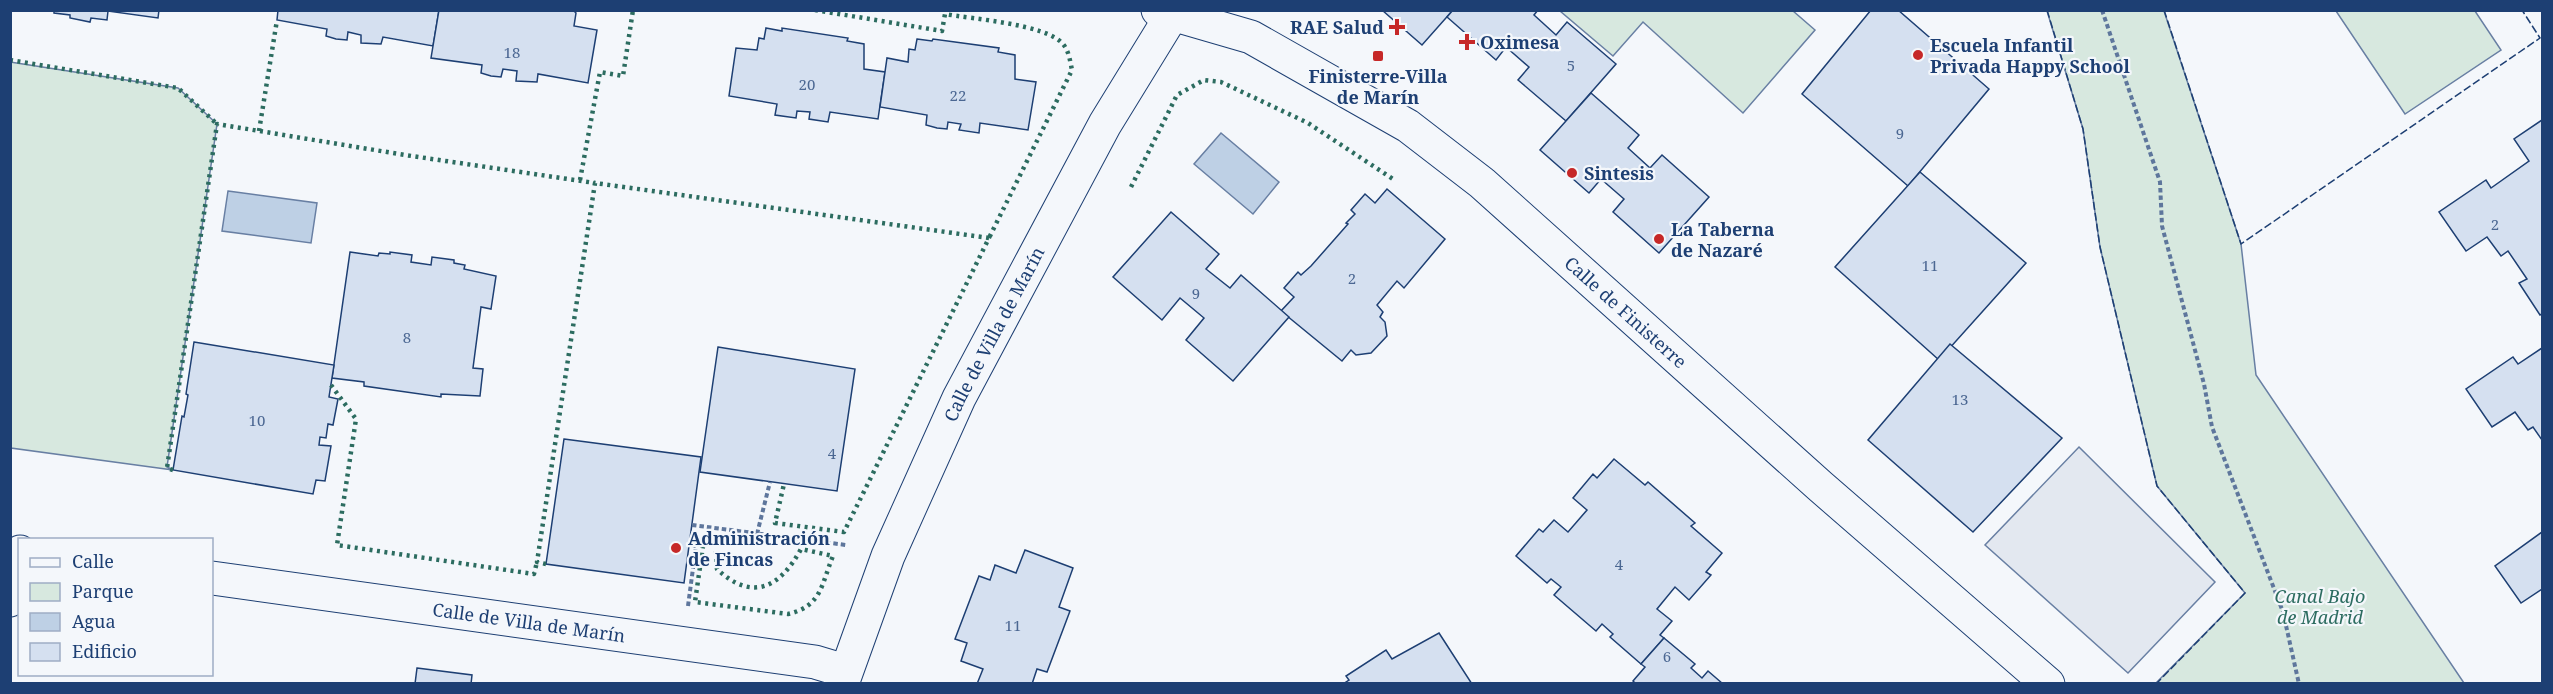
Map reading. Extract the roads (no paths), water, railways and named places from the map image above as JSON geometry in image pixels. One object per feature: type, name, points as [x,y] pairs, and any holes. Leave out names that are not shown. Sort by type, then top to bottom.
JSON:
[{"type":"street","name":"Calle de Villa de Marín","points":[[213,578],[815,662],[844,677],[888,556],[959,398],[1105,124],[1169,12]]},
{"type":"street","name":"Calle de Finisterre","points":[[1169,12],[1260,42],[1408,126],[1482,183],[1820,486],[2048,684]]},
{"type":"street","points":[[10,600],[18,562]]},
{"type":"water","points":[[1221,133],[1279,182],[1253,214],[1194,164]]},
{"type":"water","points":[[228,191],[317,203],[311,243],[222,231]]},
{"type":"place","name":"RAE Salud","points":[[1397,27]]},
{"type":"place","name":"Oximesa","points":[[1467,42]]},
{"type":"place","name":"Escuela Infantil Privada Happy School","points":[[1918,55]]},
{"type":"place","name":"Finisterre-Villa de Marín","points":[[1378,56]]},
{"type":"place","name":"Sintesis","points":[[1572,173]]},
{"type":"place","name":"La Taberna de Nazaré","points":[[1659,239]]},
{"type":"place","name":"Administración de Fincas","points":[[676,548]]},
{"type":"park label","name":"Canal Bajo de Madrid","points":[[2320,606]]}]
